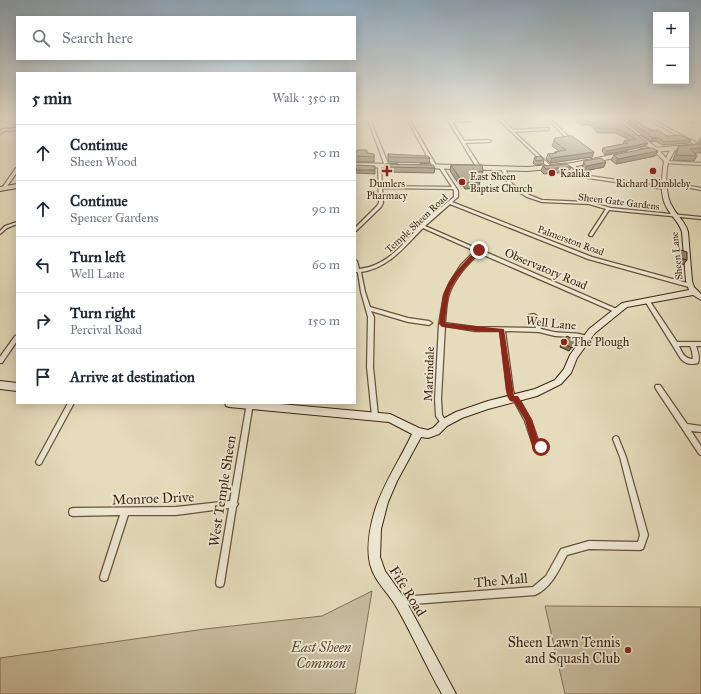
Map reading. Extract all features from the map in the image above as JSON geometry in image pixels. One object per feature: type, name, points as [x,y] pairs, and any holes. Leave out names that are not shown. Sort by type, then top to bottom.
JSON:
[{"type":"highway","points":[[411,166],[478,168],[550,167],[572,165],[653,149]]},
{"type":"highway","points":[[356,165],[403,166]]},
{"type":"main road","points":[[2,189],[16,186]]},
{"type":"street","points":[[381,149],[387,166]]},
{"type":"street","name":"Temple Sheen Road","points":[[357,271],[370,269],[390,260],[422,226],[450,203],[456,195],[454,188],[427,149]]},
{"type":"street","points":[[468,149],[478,168]]},
{"type":"street","points":[[531,149],[550,167]]},
{"type":"street","points":[[655,149],[666,162],[701,164]]},
{"type":"street","points":[[666,162],[673,149]]},
{"type":"street","name":"Sheen Lane","points":[[666,162],[664,185],[667,203],[683,225],[692,288],[701,298]]},
{"type":"street","points":[[572,165],[585,176],[618,180],[626,184],[636,183],[701,188]]},
{"type":"street","points":[[356,229],[379,207],[381,203],[379,166]]},
{"type":"street","name":"Sheen Gate Gardens","points":[[503,168],[510,185],[534,199],[542,201],[589,203],[608,208],[701,218]]},
{"type":"street","points":[[2,189],[16,169]]},
{"type":"street","points":[[380,187],[454,188]]},
{"type":"street","name":"Palmerston Road","points":[[450,203],[590,258],[692,288]]},
{"type":"street","points":[[591,235],[608,208]]},
{"type":"street","points":[[0,233],[6,227],[16,223]]},
{"type":"street","name":"Observatory Road","points":[[422,226],[618,311]]},
{"type":"street","name":"Martindale","points":[[444,423],[438,416],[438,399],[442,324],[446,295],[452,282],[463,266],[479,250]]},
{"type":"street","points":[[357,271],[371,317],[370,367],[375,416]]},
{"type":"street","points":[[249,404],[390,418],[418,432],[428,434],[436,432],[444,423],[459,415],[477,408],[537,392],[558,382],[568,371],[574,357],[592,331],[626,305],[633,302],[647,301],[692,288]]},
{"type":"street","points":[[647,301],[675,344],[680,356],[691,363],[696,361],[692,344]]},
{"type":"street","points":[[368,308],[408,320],[429,323]]},
{"type":"street","points":[[531,316],[534,316],[539,330]]},
{"type":"street","name":"Well Lane","points":[[442,324],[475,329],[539,330],[555,334],[586,338]]},
{"type":"street","points":[[502,330],[510,390],[514,399],[528,420],[536,446],[541,447]]},
{"type":"street","points":[[0,361],[16,338]]},
{"type":"street","points":[[675,344],[701,344]]},
{"type":"street","points":[[0,385],[16,387]]},
{"type":"street","points":[[658,387],[701,452]]},
{"type":"street","points":[[39,462],[71,404]]},
{"type":"street","name":"West Temple Sheen","points":[[220,584],[249,404]]},
{"type":"street","points":[[685,427],[701,429]]},
{"type":"street","name":"Fife Road","points":[[418,432],[386,494],[378,518],[375,535],[375,564],[400,601],[449,694]]},
{"type":"street","name":"The Mall","points":[[400,601],[535,591],[549,579],[564,552],[589,545],[640,546],[644,535],[623,457],[616,439]]},
{"type":"street","name":"Monroe Drive","points":[[73,512],[176,511],[234,504]]},
{"type":"street","points":[[104,577],[125,512]]},
{"type":"green space","name":"East Sheen Common","points":[[372,591],[355,694],[0,694],[0,658],[205,629],[322,616]]},
{"type":"green space","name":"Sheen Lawn Tennis and Squash Club","points":[[545,606],[701,607],[701,694],[565,694]]},
{"type":"building","points":[[590,149],[594,152],[552,158],[548,154],[566,150]]},
{"type":"building","points":[[641,149],[655,149],[658,151],[618,159],[614,155]]},
{"type":"building","points":[[678,149],[690,149],[697,156],[676,155]]},
{"type":"building","points":[[357,150],[367,150],[367,153],[374,154],[374,157],[356,156]]},
{"type":"building","points":[[388,154],[428,156],[430,158],[389,157]]},
{"type":"building","points":[[540,156],[544,160],[536,161],[534,158]]},
{"type":"building","points":[[601,158],[606,162],[587,166],[584,164],[584,161]]},
{"type":"building","points":[[385,164],[433,165],[435,168],[385,167]]},
{"type":"building","points":[[567,164],[571,167],[546,169],[543,166]]},
{"type":"building","points":[[356,165],[375,166],[375,170],[356,170]]},
{"type":"building","points":[[451,165],[482,165],[483,171],[473,172],[480,182],[466,183],[464,179],[461,180]]},
{"type":"building","points":[[681,250],[687,252],[687,260],[680,258]]},
{"type":"building","points":[[567,336],[576,341],[572,348],[562,343]]},
{"type":"place","name":"Dumlers Pharmacy","points":[[387,171]]},
{"type":"place","name":"Richard Dimbleby","points":[[653,171]]},
{"type":"place","name":"Kaalika","points":[[552,173]]},
{"type":"place","name":"East Sheen Baptist Church","points":[[462,182]]},
{"type":"place","name":"The Plough","points":[[564,342]]},
{"type":"place","name":"Sheen Lawn Tennis and Squash Club","points":[[628,650]]},
{"type":"route","points":[[479,250],[463,266],[452,282],[446,295],[442,324],[454,327],[502,330],[511,396],[513,399],[516,399],[518,405],[528,420],[536,446],[541,447]]}]
